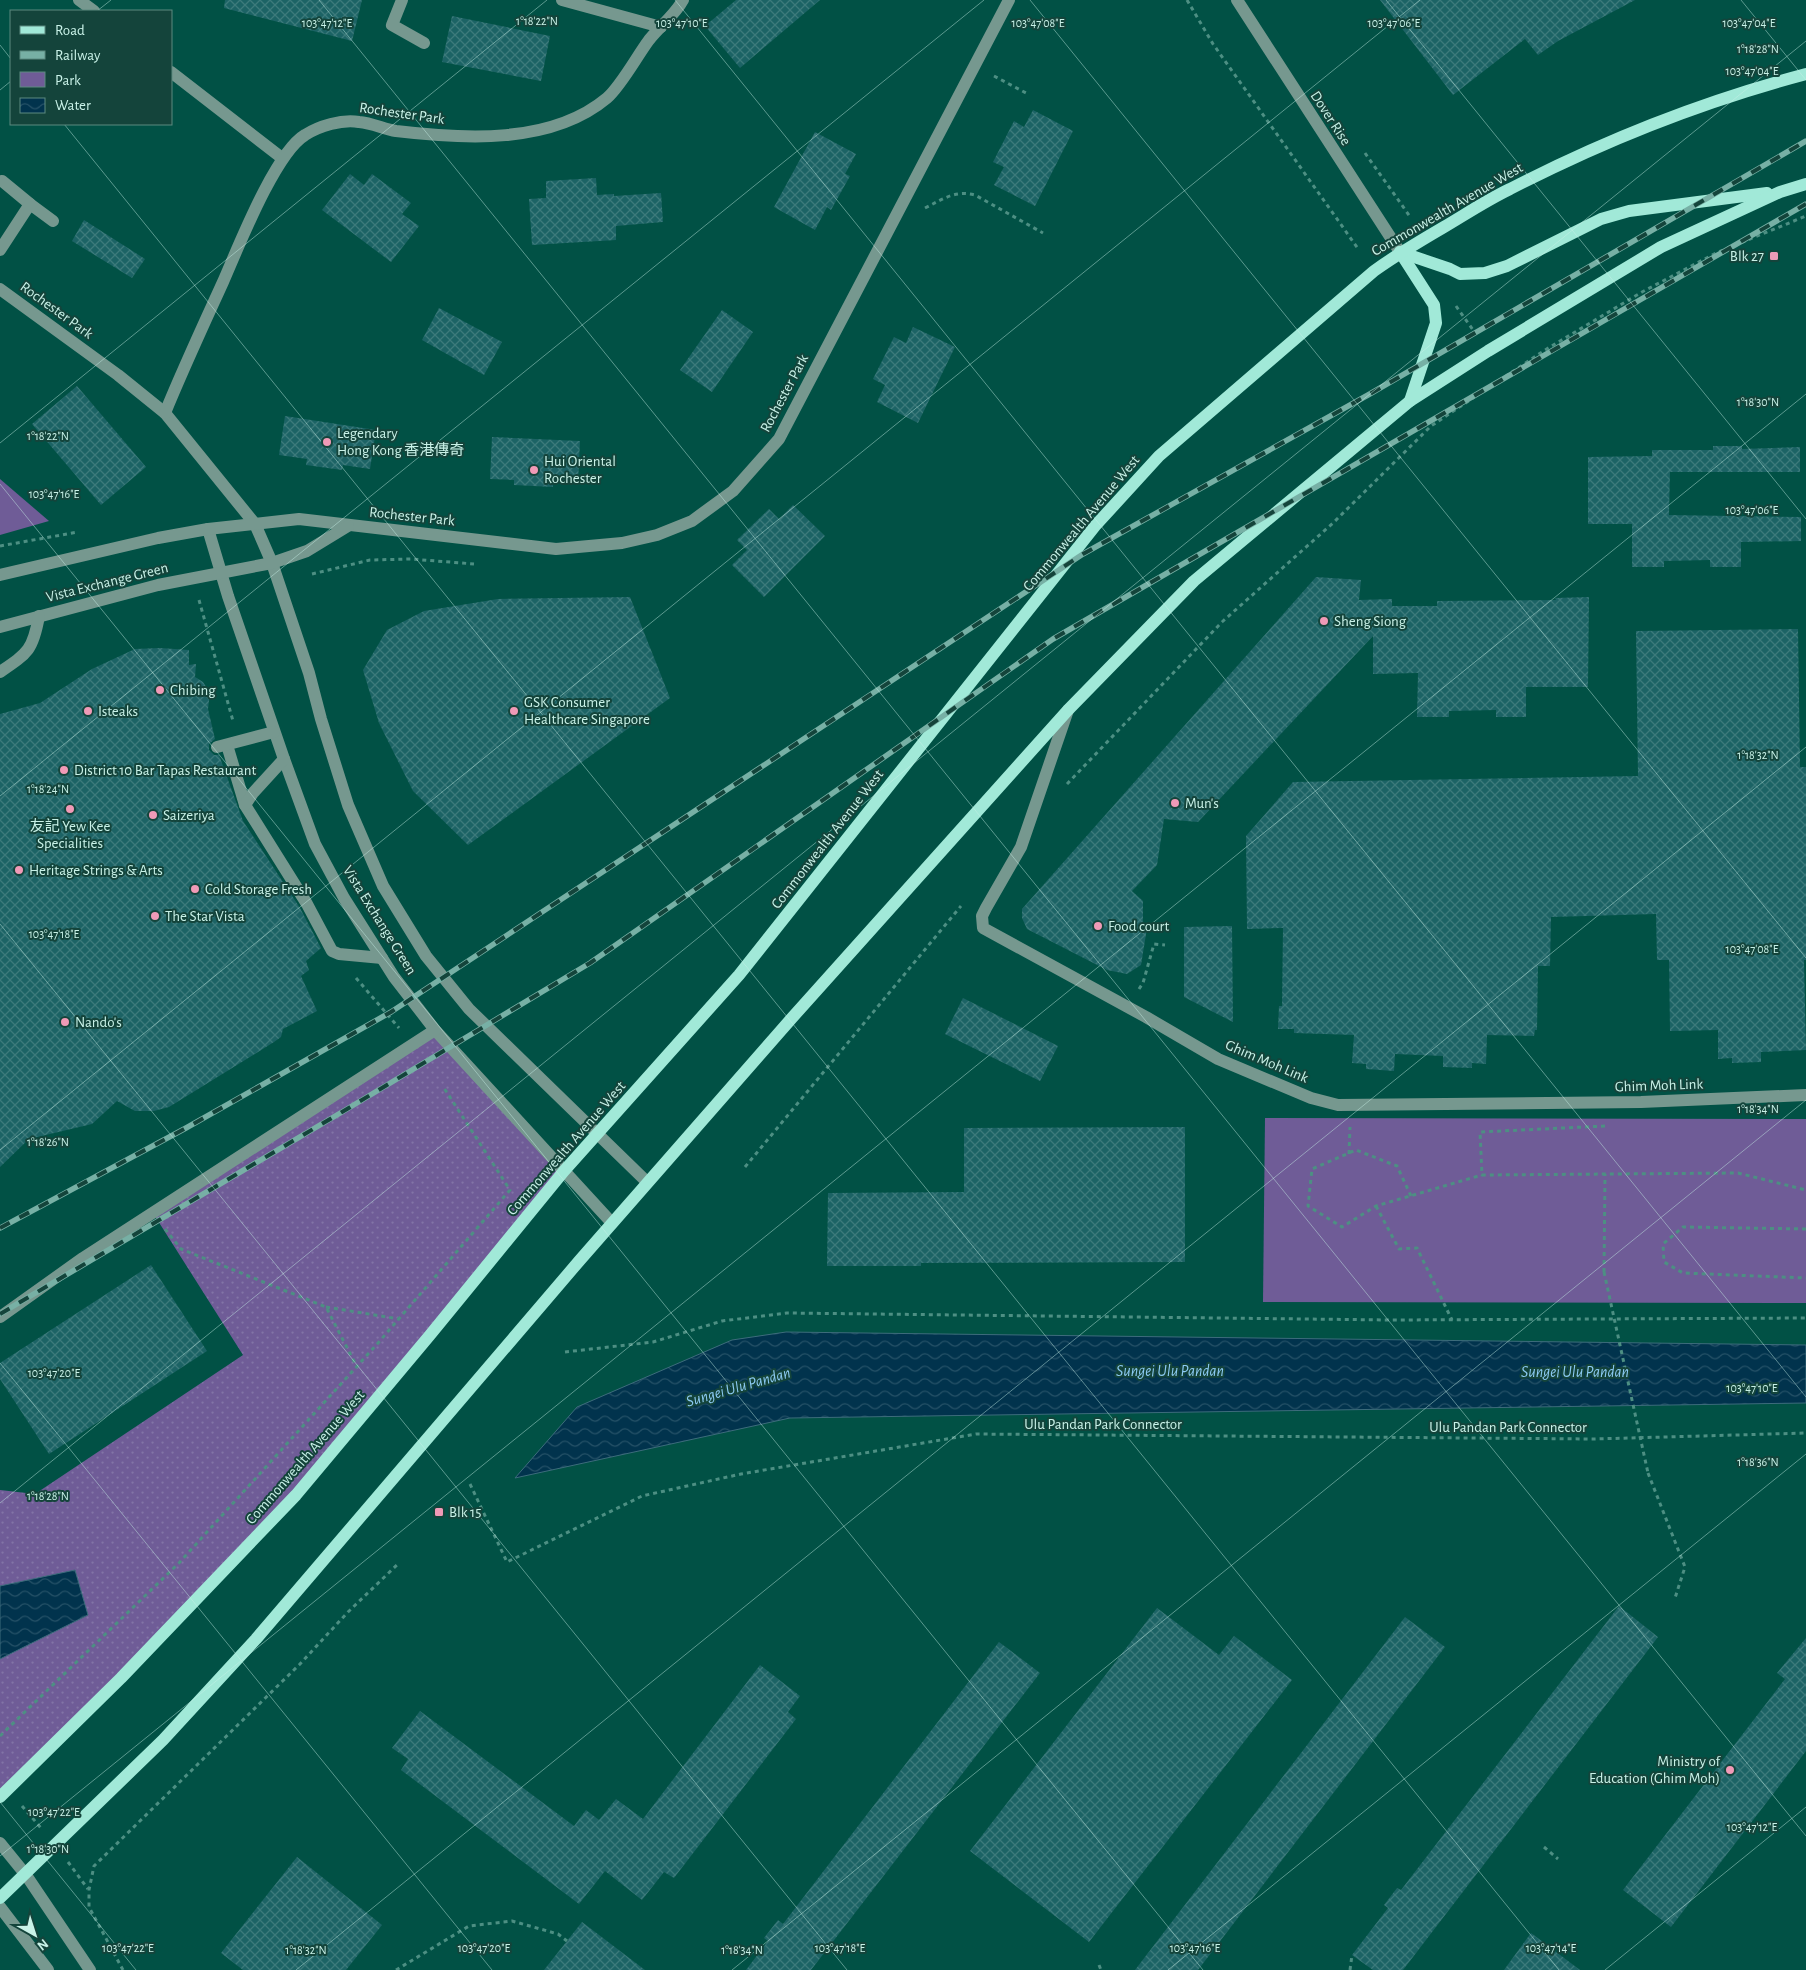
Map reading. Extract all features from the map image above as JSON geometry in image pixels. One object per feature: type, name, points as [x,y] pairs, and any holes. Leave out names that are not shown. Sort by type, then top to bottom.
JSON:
[{"type":"main road","name":"Commonwealth Avenue West","points":[[0,1797],[121,1678],[296,1495],[564,1171],[739,975],[1095,526],[1159,456],[1288,343],[1374,271],[1400,252],[1509,189],[1578,156],[1684,113],[1806,74]]},
{"type":"main road","points":[[0,1898],[163,1740],[256,1639],[647,1182],[1068,710],[1194,581],[1410,401],[1488,350],[1661,247],[1780,192],[1806,184]]},
{"type":"main road","points":[[1400,252],[1460,274],[1485,273],[1507,266],[1601,219],[1629,211],[1780,192]]},
{"type":"main road","points":[[1400,252],[1434,305],[1436,324],[1410,401]]},
{"type":"street","points":[[79,0],[93,10]]},
{"type":"street","points":[[402,0],[392,25],[424,43]]},
{"type":"street","points":[[562,0],[661,27]]},
{"type":"street","name":"Rochester Park","points":[[164,414],[251,218],[282,158],[304,136],[328,125],[358,121],[394,131],[482,136],[516,134],[547,128],[568,121],[608,97],[649,39],[679,8],[683,0]]},
{"type":"street","name":"Rochester Park","points":[[0,289],[118,375],[164,414],[255,524],[299,519],[556,549],[622,543],[658,534],[692,521],[733,491],[779,439],[1009,0]]},
{"type":"street","name":"Dover Rise","points":[[1237,0],[1400,252]]},
{"type":"street","points":[[172,73],[282,158]]},
{"type":"street","points":[[2,181],[53,221]]},
{"type":"street","points":[[0,250],[30,204]]},
{"type":"street","name":"Vista Exchange Green","points":[[0,575],[125,545],[208,529],[255,524],[272,562],[309,673],[321,719],[348,805],[383,886],[426,956],[468,1009],[647,1182]]},
{"type":"street","name":"Rochester Park","points":[[272,562],[307,551],[348,526]]},
{"type":"street","name":"Vista Exchange Green","points":[[208,529],[223,573],[228,596],[274,732],[315,844],[344,898],[394,977],[435,1030],[612,1223]]},
{"type":"street","name":"Vista Exchange Green","points":[[0,627],[158,585],[272,562]]},
{"type":"street","points":[[0,672],[24,655],[33,642],[39,616]]},
{"type":"street","name":"Ghim Moh Link","points":[[1068,710],[1021,847],[986,908],[982,922],[983,928],[1146,1017],[1218,1059],[1311,1098],[1338,1105],[1641,1102],[1806,1095]]},
{"type":"street","points":[[274,732],[222,746],[245,806],[307,904],[332,951],[339,954],[382,958]]},
{"type":"street","points":[[245,806],[253,792],[284,759]]},
{"type":"street","points":[[0,1317],[153,1213],[435,1030]]},
{"type":"street","points":[[0,1843],[26,1874],[90,1970]]},
{"type":"street","points":[[0,1907],[48,1970]]},
{"type":"path","points":[[1187,0],[1213,44],[1359,250]]},
{"type":"path","points":[[974,65],[1028,94]]},
{"type":"path","points":[[922,210],[954,194],[964,192],[975,195],[1043,233]]},
{"type":"path","points":[[1065,786],[1222,622],[1333,523],[1431,426],[1545,350],[1642,292],[1716,253],[1806,216]]},
{"type":"path","points":[[745,1167],[967,899]]},
{"type":"path","points":[[0,1736],[179,1563],[357,1367],[510,1190],[444,1088]]},
{"type":"path","points":[[1349,1154],[1351,1105]]},
{"type":"path","points":[[1482,1175],[1480,1132],[1605,1126]]},
{"type":"path","points":[[1411,1196],[1397,1166],[1356,1150],[1312,1169],[1308,1206],[1342,1227],[1376,1206],[1411,1196],[1482,1175],[1738,1173],[1806,1190]]},
{"type":"path","points":[[1605,1174],[1604,1272],[1648,1473],[1685,1567],[1675,1598]]},
{"type":"path","points":[[1376,1206],[1399,1249],[1417,1248],[1452,1320]]},
{"type":"path","points":[[153,1213],[181,1249],[326,1307],[399,1319]]},
{"type":"path","points":[[1806,1229],[1683,1227],[1662,1244],[1664,1262],[1683,1272],[1806,1278]]},
{"type":"path","points":[[326,1307],[357,1367]]},
{"type":"path","points":[[565,1352],[653,1342],[722,1321],[788,1313],[1452,1320],[1806,1318]]},
{"type":"path","name":"Ulu Pandan Park Connector","points":[[470,1484],[507,1562],[642,1496],[741,1474],[976,1434],[1594,1439],[1806,1433]]},
{"type":"path","points":[[123,1970],[89,1907],[89,1890],[94,1866],[300,1664],[348,1612],[399,1562]]},
{"type":"path","points":[[1544,1847],[1558,1859]]},
{"type":"path","points":[[396,1970],[469,1926],[512,1921],[558,1934],[567,1941]]},
{"type":"path","points":[[1350,1970],[1352,1955]]},
{"type":"path","points":[[1100,1965],[1101,1970]]},
{"type":"green space","points":[[0,479],[49,521],[0,535]]},
{"type":"green space","points":[[435,1030],[564,1171],[296,1495],[0,1797],[0,1490],[35,1494],[243,1355],[153,1213]]},
{"type":"green space","points":[[1265,1118],[1806,1119],[1806,1303],[1263,1302]]},
{"type":"water","name":"Sungei Ulu Pandan","points":[[786,1332],[1806,1345],[1806,1403],[790,1418],[515,1478],[577,1407],[732,1340]]},
{"type":"water","points":[[75,1570],[88,1615],[0,1659],[0,1586]]},
{"type":"building","points":[[225,0],[362,0],[352,41],[224,8]]},
{"type":"building","points":[[736,0],[820,0],[740,68],[705,26]]},
{"type":"building","points":[[1380,0],[1635,0],[1558,41],[1538,55],[1525,39],[1453,95]]},
{"type":"building","points":[[452,16],[550,36],[541,81],[442,62]]},
{"type":"building","points":[[1033,110],[1073,131],[1035,206],[994,185],[1004,167],[993,162],[1014,121],[1024,127]]},
{"type":"building","points":[[815,132],[856,154],[845,174],[850,176],[831,210],[827,207],[815,230],[774,207]]},
{"type":"building","points":[[350,174],[364,185],[372,174],[411,203],[402,214],[419,226],[391,262],[322,210]]},
{"type":"building","points":[[596,178],[597,195],[614,194],[614,196],[661,193],[663,222],[616,226],[616,240],[532,245],[529,199],[546,198],[546,181]]},
{"type":"building","points":[[84,220],[145,259],[132,278],[72,241]]},
{"type":"building","points":[[439,308],[502,342],[484,375],[422,340]]},
{"type":"building","points":[[722,310],[753,332],[712,392],[680,370]]},
{"type":"building","points":[[913,327],[955,347],[918,423],[877,402],[885,385],[873,379],[894,337],[906,343]]},
{"type":"building","points":[[77,386],[146,467],[101,505],[32,424]]},
{"type":"building","name":"Legendary Hong Kong 香港傳奇","points":[[285,416],[376,430],[370,469],[343,465],[342,470],[306,465],[307,459],[279,455]]},
{"type":"building","name":"Hui Oriental Rochester","points":[[492,437],[580,441],[578,483],[553,482],[553,487],[514,485],[514,480],[490,479]]},
{"type":"building","points":[[1713,446],[1742,446],[1742,449],[1800,447],[1800,472],[1670,472],[1669,515],[1801,517],[1801,541],[1741,542],[1741,567],[1710,567],[1710,560],[1664,561],[1664,567],[1632,567],[1632,524],[1588,524],[1588,457],[1652,456],[1652,450],[1713,450]]},
{"type":"building","points":[[793,505],[825,536],[764,597],[732,565],[747,550],[737,540],[769,509],[779,519]]},
{"type":"building","points":[[1316,577],[1361,580],[1359,600],[1392,599],[1392,606],[1437,606],[1437,601],[1556,600],[1555,598],[1589,597],[1588,687],[1526,687],[1526,717],[1496,717],[1496,710],[1449,711],[1449,717],[1417,717],[1418,673],[1373,674],[1373,636],[1198,822],[1164,819],[1157,865],[1132,891],[1143,901],[1143,928],[1147,928],[1141,965],[1127,974],[1107,970],[1027,929],[1022,918],[1022,909]]},
{"type":"building","name":"GSK Consumer Healthcare Singapore","points":[[630,597],[670,698],[468,845],[413,791],[379,723],[363,670],[387,630],[424,611],[498,599]]},
{"type":"building","points":[[1798,629],[1800,767],[1806,767],[1806,960],[1804,960],[1806,1050],[1761,1052],[1761,1062],[1732,1063],[1732,1058],[1718,1059],[1718,1030],[1670,1031],[1669,960],[1657,960],[1656,914],[1551,917],[1550,966],[1538,966],[1537,1030],[1535,1030],[1534,1036],[1487,1035],[1486,1064],[1472,1063],[1472,1068],[1443,1067],[1443,1056],[1395,1054],[1394,1071],[1366,1069],[1366,1064],[1352,1063],[1354,1035],[1294,1033],[1294,1029],[1278,1029],[1279,1006],[1282,1006],[1283,928],[1247,929],[1246,836],[1293,782],[1638,776],[1636,631]]},
{"type":"building","name":"The Star Vista","points":[[135,649],[189,650],[189,665],[196,664],[195,677],[203,682],[210,693],[208,709],[215,739],[209,744],[209,750],[214,755],[219,755],[243,821],[300,908],[321,948],[306,961],[309,970],[301,976],[317,1011],[283,1029],[281,1037],[274,1042],[169,1107],[154,1111],[135,1111],[117,1101],[92,1124],[29,1139],[0,1167],[0,714],[40,703],[92,669]]},
{"type":"building","points":[[1232,926],[1233,1022],[1184,997],[1184,927]]},
{"type":"building","points":[[963,998],[1058,1046],[1040,1081],[945,1034]]},
{"type":"building","points":[[1185,1127],[1185,1262],[921,1263],[921,1266],[827,1266],[828,1193],[964,1192],[964,1128]]},
{"type":"building","points":[[151,1265],[207,1351],[49,1454],[0,1379],[0,1363]]},
{"type":"building","points":[[1619,1606],[1658,1637],[1403,1970],[1373,1970],[1352,1955],[1388,1908],[1384,1905],[1397,1888],[1401,1890]]},
{"type":"building","points":[[1157,1608],[1219,1655],[1234,1636],[1292,1680],[1089,1942],[970,1851]]},
{"type":"building","points":[[1405,1617],[1445,1647],[1198,1970],[1135,1970]]},
{"type":"building","points":[[1806,1638],[1806,1751],[1671,1927],[1623,1890],[1785,1679],[1777,1673]]},
{"type":"building","points":[[999,1642],[1040,1673],[811,1970],[746,1970],[768,1941],[764,1938],[778,1920],[783,1924]]},
{"type":"building","points":[[760,1665],[800,1696],[788,1712],[796,1719],[674,1878],[664,1872],[642,1900],[605,1871],[579,1904],[401,1770],[408,1759],[392,1748],[420,1711],[574,1826],[586,1810],[599,1820],[616,1799],[643,1819]]},
{"type":"building","points":[[297,1857],[382,1925],[346,1970],[243,1970],[221,1953]]},
{"type":"building","points":[[582,1922],[645,1970],[544,1970]]},
{"type":"building","points":[[1531,1933],[1580,1970],[1504,1970]]},
{"type":"railway","points":[[0,1228],[186,1128],[391,1012],[1083,554],[1368,395],[1806,141]]},
{"type":"railway","points":[[0,1314],[590,963],[1053,639],[1806,204]]},
{"type":"place","name":"Blk 27","points":[[1774,256]]},
{"type":"place","name":"Legendary Hong Kong 香港傳奇","points":[[327,442]]},
{"type":"place","name":"Hui Oriental Rochester","points":[[534,470]]},
{"type":"place","name":"Sheng Siong","points":[[1324,621]]},
{"type":"place","name":"Chibing","points":[[160,690]]},
{"type":"place","name":"Isteaks","points":[[88,711]]},
{"type":"place","name":"GSK Consumer Healthcare Singapore","points":[[514,711]]},
{"type":"place","name":"District 10 Bar Tapas Restaurant","points":[[64,770]]},
{"type":"place","name":"Mun's","points":[[1175,803]]},
{"type":"place","name":"友記 Yew Kee Specialities","points":[[70,809]]},
{"type":"place","name":"Saizeriya","points":[[153,815]]},
{"type":"place","name":"Heritage Strings & Arts","points":[[19,870]]},
{"type":"place","name":"Cold Storage Fresh","points":[[195,889]]},
{"type":"place","name":"The Star Vista","points":[[155,916]]},
{"type":"place","name":"Food court","points":[[1098,926]]},
{"type":"place","name":"Nando's","points":[[65,1022]]},
{"type":"place","name":"Blk 15","points":[[439,1512]]},
{"type":"place","name":"Ministry of Education (Ghim Moh)","points":[[1730,1770]]}]
